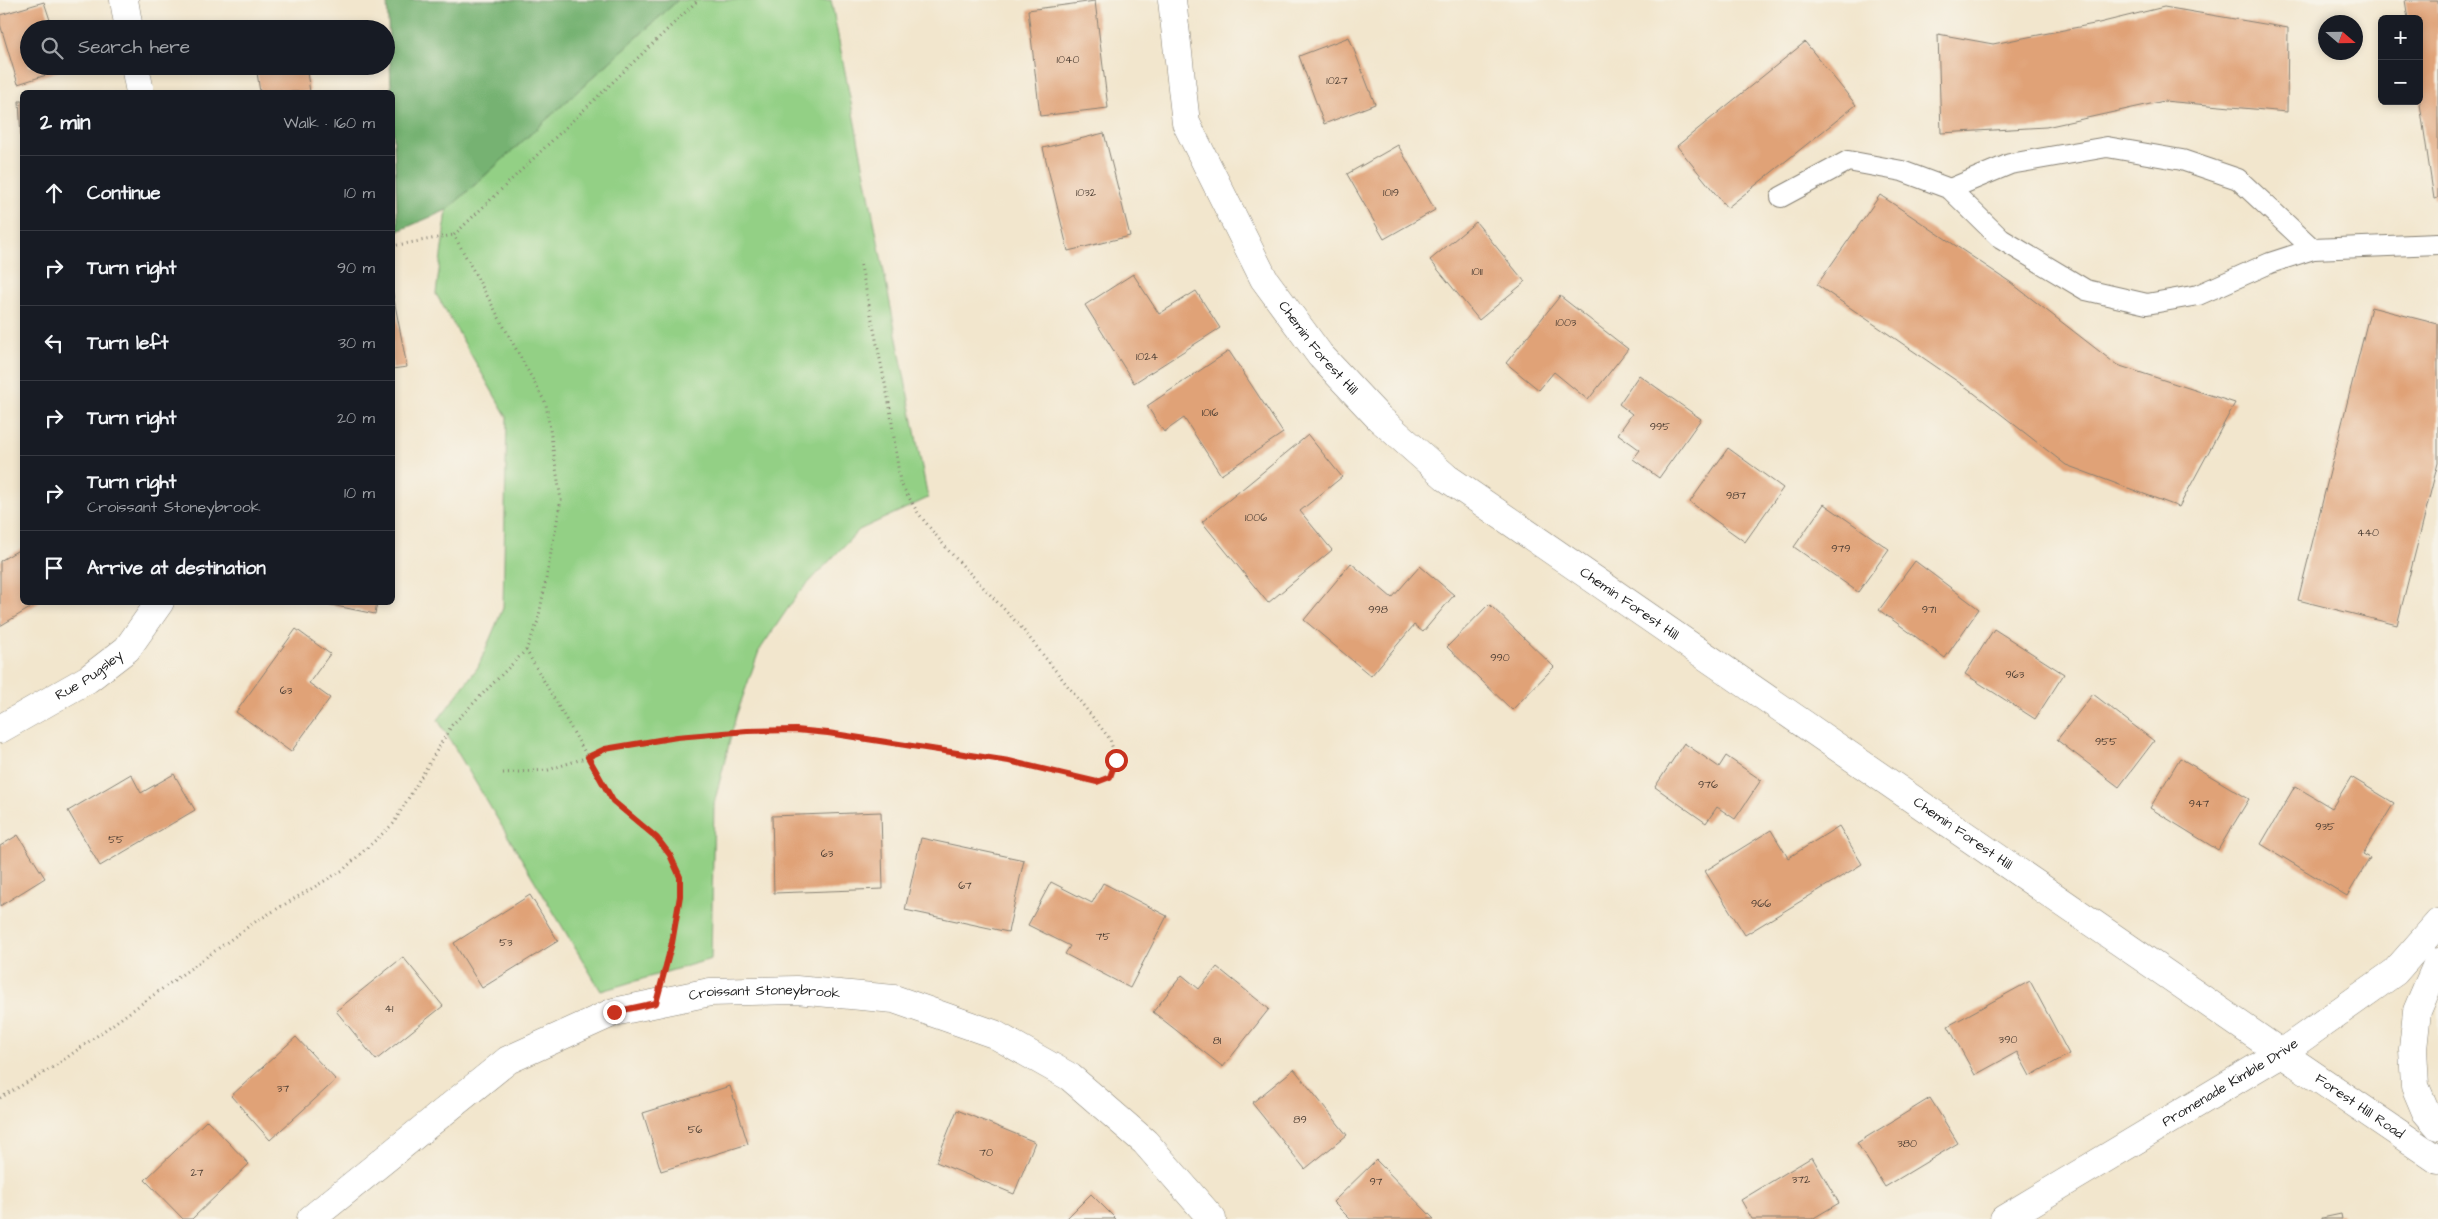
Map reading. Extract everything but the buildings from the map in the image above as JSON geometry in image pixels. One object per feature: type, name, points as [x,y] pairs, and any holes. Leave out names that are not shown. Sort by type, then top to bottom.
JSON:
[{"type":"street","points":[[124,0],[127,20]]},
{"type":"street","name":"Chemin Forest Hill","points":[[1172,0],[1186,123],[1264,279],[1320,356],[1379,418],[1447,478],[2281,1053]]},
{"type":"street","points":[[137,75],[140,90]]},
{"type":"street","name":"Rue Pugsley","points":[[0,729],[88,679],[127,649],[158,605]]},
{"type":"street","name":"Promenade Kimble Drive","points":[[2004,1219],[2281,1053],[2395,972],[2438,923]]},
{"type":"street","points":[[2438,962],[2417,1011],[2413,1049],[2415,1086],[2426,1112],[2438,1126]]},
{"type":"street","name":"Croissant Stoneybrook","points":[[311,1219],[508,1060],[614,1012],[710,992],[796,990],[894,999],[994,1034],[1070,1077],[1145,1142],[1212,1219]]},
{"type":"street","name":"Forest Hill Road","points":[[2281,1053],[2438,1160]]},
{"type":"lane","points":[[1950,188],[2010,164],[2107,147],[2182,160],[2238,179],[2313,249]]},
{"type":"lane","points":[[1780,197],[1848,162],[1902,171],[1950,188],[2001,239],[2086,290],[2147,304],[2198,295],[2270,263],[2313,249],[2438,244]]},
{"type":"path","points":[[395,245],[454,234],[698,0]]},
{"type":"path","points":[[0,1098],[55,1066],[255,922],[343,870],[393,824],[452,725],[526,650],[538,622],[561,500],[546,404],[454,234]]},
{"type":"path","points":[[503,773],[548,770],[588,757],[605,749],[677,737],[747,731],[796,730],[828,733],[1009,761],[1097,782],[1110,777],[1116,760],[1110,739],[1020,626],[947,548],[918,513],[900,482],[890,408],[860,261]]},
{"type":"path","points":[[526,650],[613,801],[657,838],[670,855],[680,877],[680,896],[672,943],[656,1003]]},
{"type":"green space","points":[[387,0],[678,0],[447,210],[398,231],[395,168],[395,90],[391,90],[391,75],[395,75],[395,20],[388,20]]},
{"type":"green space","points":[[678,0],[831,0],[928,498],[859,530],[797,595],[759,651],[736,716],[714,804],[711,959],[601,991],[438,720],[478,667],[503,608],[507,417],[436,294],[447,210]]},
{"type":"route","points":[[614,1012],[656,1003],[672,943],[680,896],[680,877],[670,855],[657,838],[632,819],[613,801],[588,757],[605,749],[677,737],[747,731],[796,730],[828,733],[1009,761],[1097,782],[1110,777],[1116,760]]}]
